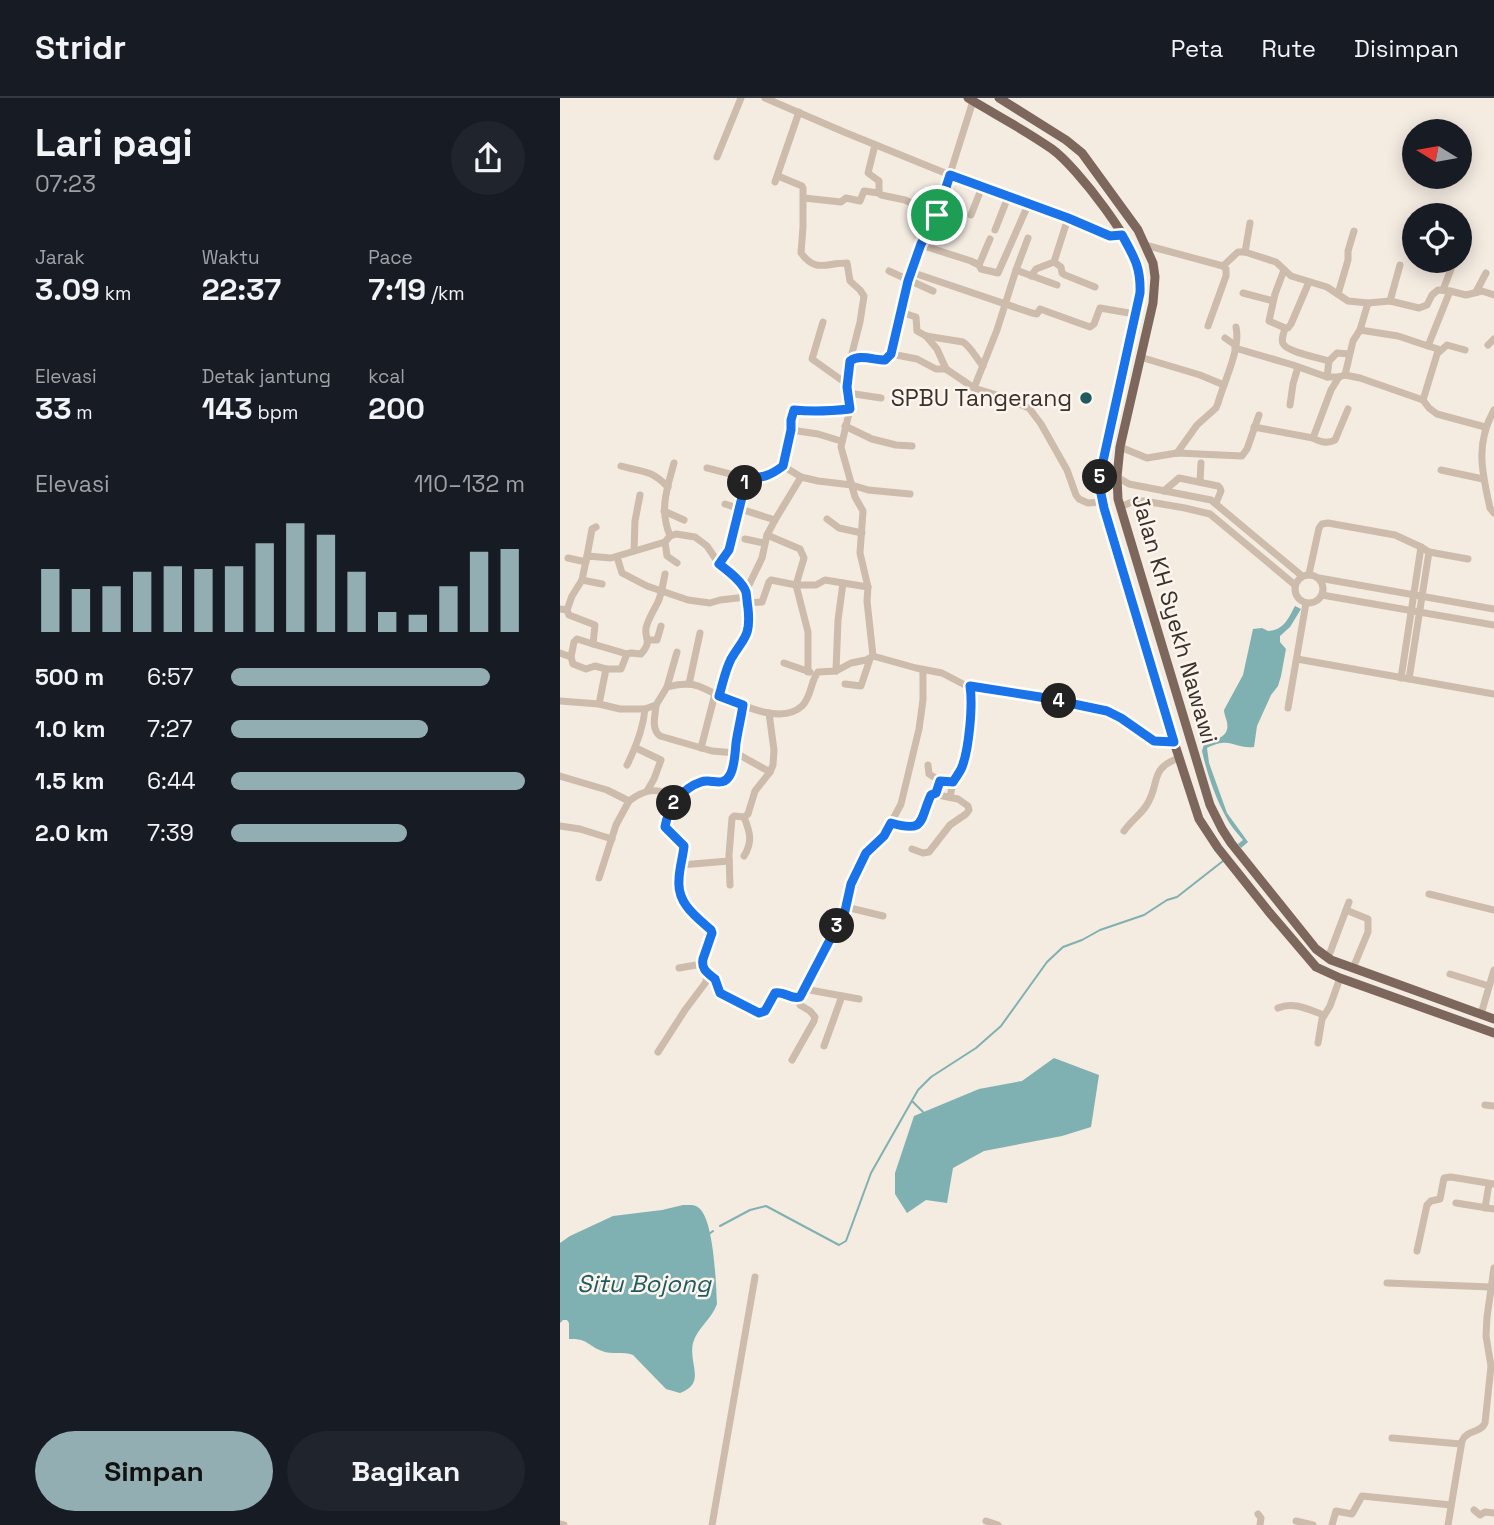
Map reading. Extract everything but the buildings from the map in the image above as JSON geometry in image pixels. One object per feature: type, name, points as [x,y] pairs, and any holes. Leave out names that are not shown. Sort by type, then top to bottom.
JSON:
[{"type":"main road","name":"Jalan KH Syekh Nawawi","points":[[999,98],[1082,153],[1138,230],[1153,263],[1153,303],[1120,447],[1117,477],[1120,508],[1210,805],[1222,829],[1317,949],[1328,958],[1494,1019]]},
{"type":"main road","name":"Jalan KH Syekh Nawawi","points":[[971,100],[1039,140],[1062,157],[1087,185],[1122,235],[1137,262],[1141,277],[1140,293],[1099,484],[1199,819],[1212,841],[1316,967],[1340,978],[1494,1032]]},
{"type":"main road","points":[[1446,1015],[1450,1004]]},
{"type":"street","points":[[717,157],[740,98]]},
{"type":"street","points":[[765,98],[1028,205],[1110,236],[1122,235]]},
{"type":"street","points":[[850,361],[854,358],[885,360],[891,354],[910,276],[921,244],[937,215],[971,100]]},
{"type":"street","points":[[799,112],[776,179],[802,186],[804,198],[801,253],[808,262],[818,266],[847,263],[850,281],[864,296],[850,361],[847,384],[850,409],[841,441],[841,452],[855,496],[863,511],[860,553],[868,587],[871,657],[862,687],[845,684]]},
{"type":"street","points":[[875,145],[868,173],[878,181],[879,192]]},
{"type":"street","points":[[971,215],[982,187]]},
{"type":"street","points":[[804,198],[841,202],[846,198],[860,201],[864,191],[879,192],[905,200],[937,215]]},
{"type":"street","points":[[995,230],[1008,197]]},
{"type":"street","points":[[921,244],[979,265],[981,269],[998,273],[1028,205]]},
{"type":"street","points":[[1054,262],[1068,218]]},
{"type":"street","points":[[1245,252],[1250,223]]},
{"type":"street","points":[[1338,294],[1354,231]]},
{"type":"street","points":[[974,388],[1028,238]]},
{"type":"street","points":[[979,265],[990,239]]},
{"type":"street","points":[[1145,245],[1226,269],[1209,326]]},
{"type":"street","points":[[1223,266],[1242,251],[1276,262],[1297,279],[1327,286],[1342,298],[1354,302],[1390,302],[1419,308],[1427,305],[1434,292],[1447,290],[1469,296],[1482,291],[1494,295]]},
{"type":"street","points":[[1031,276],[1036,268],[1054,262]]},
{"type":"street","points":[[1054,262],[1061,267],[1065,275],[1095,287]]},
{"type":"street","points":[[1390,302],[1400,265]]},
{"type":"street","points":[[1016,270],[1057,285]]},
{"type":"street","points":[[1284,270],[1269,321],[1288,328],[1309,282]]},
{"type":"street","points":[[889,271],[1035,314],[1040,309],[1090,327],[1094,324],[1100,308],[1135,314]]},
{"type":"street","points":[[1428,346],[1451,273]]},
{"type":"street","points":[[1476,292],[1486,273]]},
{"type":"street","points":[[910,276],[933,291]]},
{"type":"street","points":[[1243,293],[1273,301]]},
{"type":"street","points":[[1313,438],[1331,390],[1342,376],[1368,303]]},
{"type":"street","points":[[900,312],[916,317],[917,331],[926,336],[968,344],[983,366]]},
{"type":"street","points":[[823,322],[812,359],[847,384]]},
{"type":"street","points":[[1177,453],[1197,425],[1216,408],[1235,346],[1236,327]]},
{"type":"street","points":[[1284,328],[1282,344],[1329,362]]},
{"type":"street","points":[[1360,330],[1398,336],[1438,349],[1438,353]]},
{"type":"street","points":[[926,336],[937,349],[946,369],[974,388],[1029,408],[1067,470],[1076,495],[1088,503],[1103,502]]},
{"type":"street","points":[[1225,338],[1235,346],[1327,377],[1360,378],[1423,400],[1437,414],[1485,427]]},
{"type":"street","points":[[1423,400],[1438,353],[1447,345],[1465,350]]},
{"type":"street","points":[[1285,363],[1291,349]]},
{"type":"street","points":[[1327,377],[1329,362],[1337,353],[1349,354]]},
{"type":"street","points":[[891,354],[917,359],[936,369],[946,369]]},
{"type":"street","points":[[1140,357],[1224,385]]},
{"type":"street","points":[[1290,405],[1298,366]]},
{"type":"street","points":[[848,393],[881,398]]},
{"type":"street","points":[[707,468],[747,477],[768,476],[783,466],[791,420],[796,410],[804,412],[850,409]]},
{"type":"street","points":[[1254,427],[1313,438],[1320,442],[1333,442],[1348,409]]},
{"type":"street","points":[[1494,410],[1485,427],[1481,458],[1483,479],[1490,508],[1494,513]]},
{"type":"street","points":[[1120,447],[1147,458],[1177,453],[1242,456],[1259,415]]},
{"type":"street","points":[[845,426],[872,439],[912,446]]},
{"type":"street","points":[[791,430],[841,441]]},
{"type":"street","points":[[674,463],[665,494],[664,511],[668,539],[667,556],[677,563]]},
{"type":"street","points":[[1200,482],[1201,463]]},
{"type":"street","points":[[621,466],[648,472],[668,487]]},
{"type":"street","points":[[783,466],[801,477],[818,481],[910,494]]},
{"type":"street","points":[[1441,470],[1483,479]]},
{"type":"street","points":[[719,564],[729,550],[747,477]]},
{"type":"street","points":[[746,597],[762,558],[766,539],[801,477]]},
{"type":"street","points":[[1117,477],[1129,484],[1203,498],[1216,503],[1306,575],[1494,609]]},
{"type":"street","points":[[1164,491],[1179,478],[1200,482],[1220,488],[1216,503]]},
{"type":"street","points":[[634,551],[639,495]]},
{"type":"street","points":[[1120,508],[1132,502],[1144,502],[1210,514],[1292,582],[1297,596],[1306,603],[1313,603],[1322,595],[1323,584],[1319,578]]},
{"type":"street","points":[[725,504],[775,520]]},
{"type":"street","points":[[664,511],[684,520]]},
{"type":"street","points":[[827,519],[839,528],[862,533]]},
{"type":"street","points":[[1292,582],[1306,575],[1319,528],[1328,523],[1395,535],[1425,550],[1468,559]]},
{"type":"street","points":[[593,644],[595,625],[563,610],[582,580],[592,529],[596,527]]},
{"type":"street","points":[[568,558],[617,557],[653,547],[676,534],[685,535],[695,537],[707,546],[719,564],[736,579],[746,597],[750,622],[748,631],[726,670],[701,748]]},
{"type":"street","points":[[667,687],[689,684],[699,686],[756,711],[769,713],[794,713],[810,696],[812,673],[808,632],[796,584],[804,558],[800,549],[766,539],[745,539]]},
{"type":"street","points":[[1405,679],[1425,550]]},
{"type":"street","points":[[617,557],[622,573],[648,586],[688,600],[710,603],[746,597],[762,602],[771,580],[816,585],[825,580],[868,587]]},
{"type":"street","points":[[627,654],[621,669],[576,667],[571,657],[577,639],[627,654],[641,654],[648,640],[647,625],[662,591],[665,574]]},
{"type":"street","points":[[582,580],[602,584]]},
{"type":"street","points":[[836,671],[843,583]]},
{"type":"street","points":[[1322,595],[1494,625]]},
{"type":"street","points":[[1288,708],[1306,603]]},
{"type":"street","points":[[648,640],[657,640],[661,626]]},
{"type":"street","points":[[689,684],[700,633]]},
{"type":"street","points":[[677,652],[667,687],[656,706],[657,734],[662,738],[701,748],[736,753],[770,772]]},
{"type":"street","points":[[560,653],[571,657]]},
{"type":"street","points":[[784,663],[812,673],[821,670],[836,671],[871,657],[942,673],[970,686],[1107,711],[1154,741],[1174,742]]},
{"type":"street","points":[[1297,659],[1494,694]]},
{"type":"street","points":[[599,704],[606,669]]},
{"type":"street","points":[[792,1060],[815,1015],[800,1005],[799,998],[846,907],[851,884],[866,853],[884,836],[901,804],[915,751],[923,701],[923,670]]},
{"type":"street","points":[[950,797],[953,782],[965,758],[971,713],[970,686]]},
{"type":"street","points":[[560,701],[599,704],[620,709],[656,706]]},
{"type":"street","points":[[743,705],[730,776],[721,783],[700,782],[686,789],[674,803],[665,827],[684,846],[678,879],[679,890],[691,913],[711,930],[702,964],[707,974],[715,979],[720,993],[759,1013],[765,1011],[775,993],[799,998]]},
{"type":"street","points":[[627,765],[636,748],[645,709]]},
{"type":"street","points":[[730,885],[732,818],[748,814],[754,791],[773,765],[774,750],[769,713]]},
{"type":"street","points":[[636,748],[662,760],[647,791]]},
{"type":"street","points":[[1124,831],[1146,806],[1160,770],[1180,758]]},
{"type":"street","points":[[928,765],[929,774],[940,781],[953,782]]},
{"type":"street","points":[[560,776],[607,790],[629,801]]},
{"type":"street","points":[[936,793],[940,781]]},
{"type":"street","points":[[599,878],[616,825],[629,801],[647,791],[657,791],[669,795],[674,803]]},
{"type":"street","points":[[891,823],[906,827],[920,823],[931,795],[936,793],[964,802],[968,806],[966,814],[950,825],[929,852],[912,849]]},
{"type":"street","points":[[744,817],[750,840],[750,846],[744,856]]},
{"type":"street","points":[[560,825],[612,839]]},
{"type":"street","points":[[681,865],[729,861]]},
{"type":"street","points":[[1429,894],[1494,910]]},
{"type":"street","points":[[1328,958],[1347,906],[1368,919],[1368,932],[1353,968]]},
{"type":"street","points":[[846,907],[883,916]]},
{"type":"street","points":[[679,968],[702,964]]},
{"type":"street","points":[[1481,1014],[1494,970]]},
{"type":"street","points":[[658,1052],[706,982],[707,974]]},
{"type":"street","points":[[1450,974],[1489,986]]},
{"type":"street","points":[[1318,1043],[1322,1019],[1340,978]]},
{"type":"street","points":[[804,989],[859,999]]},
{"type":"street","points":[[824,1046],[842,996]]},
{"type":"street","points":[[1278,1009],[1293,1005],[1324,1015]]},
{"type":"street","points":[[1485,1105],[1494,1106]]},
{"type":"street","points":[[1417,1251],[1426,1208],[1429,1202],[1440,1199],[1444,1178],[1492,1184],[1490,1209],[1456,1203]]},
{"type":"street","points":[[1448,1525],[1461,1444],[1467,1433],[1480,1429],[1485,1423],[1491,1366],[1486,1317],[1494,1268]]},
{"type":"street","points":[[712,1525],[755,1277]]},
{"type":"street","points":[[1387,1283],[1491,1287]]},
{"type":"street","points":[[1392,1438],[1461,1444]]},
{"type":"street","points":[[1332,1525],[1336,1511],[1352,1514],[1362,1496],[1451,1505]]},
{"type":"street","points":[[1478,1525],[1477,1513],[1494,1513]]},
{"type":"street","points":[[1258,1514],[1261,1518],[1260,1525]]},
{"type":"street","points":[[986,1521],[998,1525]]},
{"type":"street","points":[[1296,1521],[1313,1525]]},
{"type":"water","points":[[1295,606],[1301,609],[1290,627],[1280,636],[1280,642],[1286,649],[1281,676],[1257,726],[1254,747],[1222,743],[1207,748],[1209,763],[1227,813],[1248,842],[1241,848],[1238,844],[1243,840],[1218,801],[1202,751],[1204,744],[1221,737],[1226,731],[1224,710],[1243,675],[1253,629],[1262,628],[1268,631],[1278,628],[1285,623]]},
{"type":"water","points":[[1054,1058],[1099,1075],[1091,1127],[1062,1136],[984,1151],[953,1168],[947,1203],[926,1200],[907,1213],[895,1194],[895,1173],[914,1116],[979,1089],[1022,1081]]},
{"type":"water","name":"Situ Bojong","points":[[683,1205],[699,1208],[708,1225],[717,1304],[693,1343],[693,1384],[680,1393],[666,1389],[633,1355],[606,1352],[583,1341],[569,1339],[569,1323],[563,1320],[560,1323],[560,1243],[613,1216]]},
{"type":"waterway","points":[[720,1226],[750,1210],[766,1206],[839,1245],[846,1241],[871,1173],[918,1090],[931,1077],[976,1048],[1001,1026],[1047,962],[1063,947],[1100,930],[1144,915],[1167,900],[1177,897],[1223,861]]},
{"type":"waterway","points":[[912,1101],[923,1112]]},
{"type":"waterway","points":[[709,1234],[713,1231]]},
{"type":"place","name":"SPBU Tangerang","points":[[1086,398]]},
{"type":"route","points":[[950,175],[1110,236],[1122,235],[1137,262],[1141,277],[1140,293],[1099,484],[1174,742],[1154,741],[1107,711],[970,686],[971,713],[965,758],[953,782],[940,781],[936,793],[931,795],[928,801],[920,823],[906,827],[891,823],[884,836],[869,848],[853,878],[845,911],[800,997],[775,993],[765,1011],[759,1013],[720,993],[714,977],[707,974],[702,964],[712,933],[691,913],[683,901],[678,879],[684,846],[665,827],[674,803],[686,789],[704,781],[721,783],[730,776],[736,753],[743,705],[719,696],[726,670],[743,642],[750,622],[746,592],[719,564],[728,554],[747,477],[768,476],[783,466],[794,410],[824,412],[850,409],[847,387],[850,361],[854,358],[885,360],[891,354],[908,281],[921,244],[937,215],[950,175]]}]
